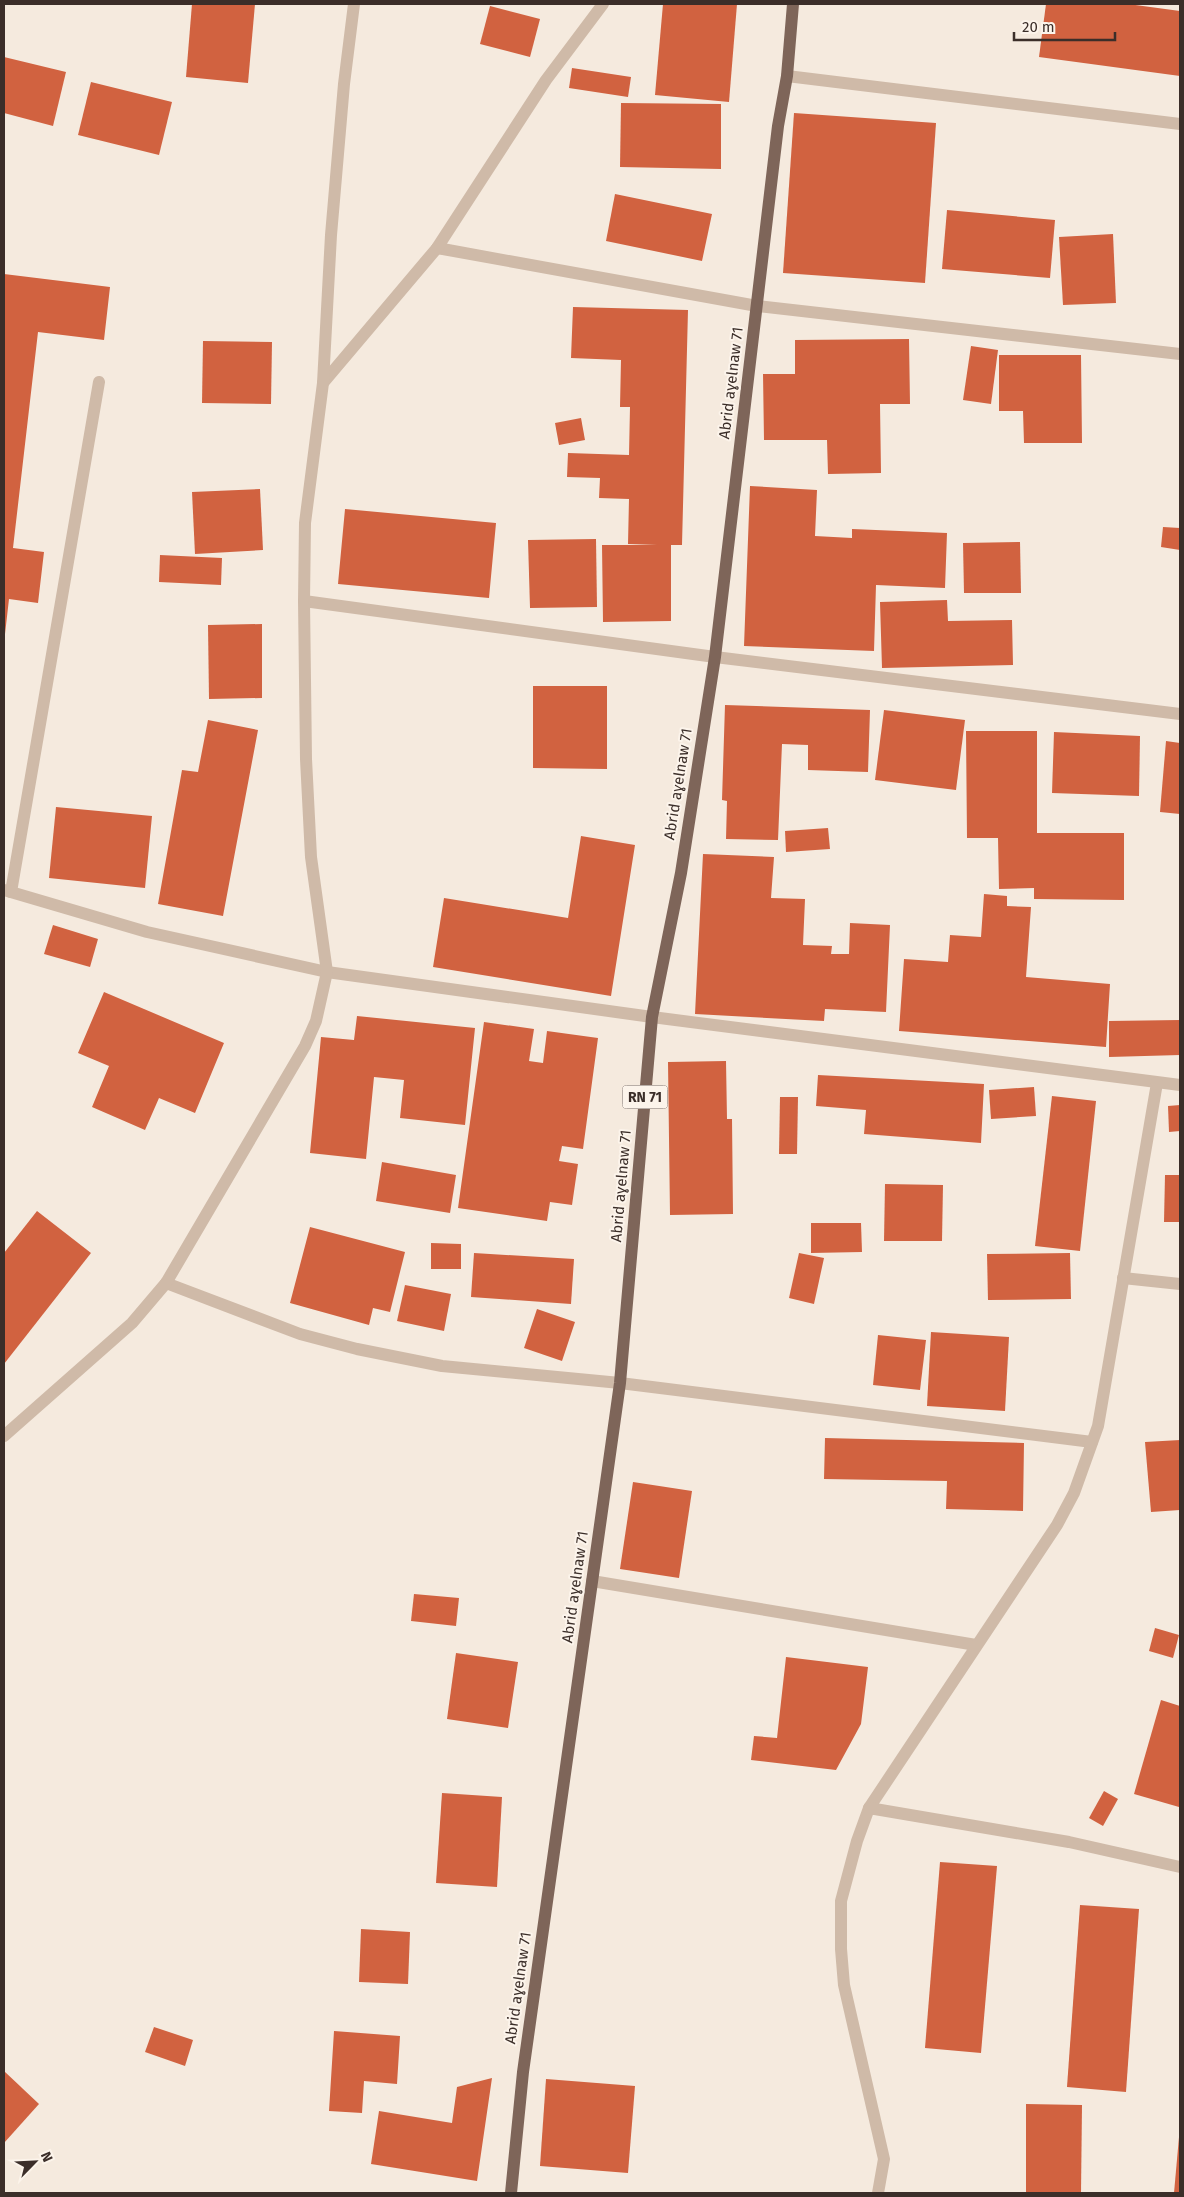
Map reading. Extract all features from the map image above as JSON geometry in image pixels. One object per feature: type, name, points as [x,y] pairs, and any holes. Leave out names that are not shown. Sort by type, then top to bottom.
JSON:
[{"type":"main road","name":"Abrid aɣelnaw 71","points":[[511,2193],[523,2072],[620,1383],[652,1017],[681,873],[715,657],[778,126],[787,76],[793,4]]},
{"type":"street","points":[[5,1432],[132,1323],[166,1283],[305,1046],[316,1021],[327,972],[311,857],[306,758],[305,522],[323,383],[332,226],[344,84],[354,4]]},
{"type":"street","points":[[323,383],[437,248],[546,80],[603,4]]},
{"type":"street","points":[[787,76],[1180,124]]},
{"type":"street","points":[[437,248],[757,306],[1180,354]]},
{"type":"street","points":[[99,382],[7,891],[147,932],[327,972],[652,1017],[1180,1085]]},
{"type":"street","points":[[304,600],[715,657],[1180,714]]},
{"type":"street","points":[[878,2193],[884,2158],[844,1985],[841,1901],[857,1840],[869,1808],[1056,1525],[1074,1493],[1098,1426],[1157,1083]]},
{"type":"street","points":[[1123,1278],[1180,1284]]},
{"type":"street","points":[[166,1283],[292,1331],[357,1348],[442,1366],[620,1383],[1092,1442]]},
{"type":"street","points":[[592,1581],[976,1645]]},
{"type":"street","points":[[869,1808],[1069,1842],[1180,1867]]},
{"type":"building","points":[[192,4],[255,4],[248,83],[186,77]]},
{"type":"building","points":[[663,4],[737,4],[729,102],[655,95]]},
{"type":"building","points":[[1046,4],[1128,4],[1180,11],[1180,76],[1039,57]]},
{"type":"building","points":[[490,6],[540,19],[530,57],[480,44]]},
{"type":"building","points":[[4,57],[66,72],[53,126],[4,113]]},
{"type":"building","points":[[572,68],[631,77],[628,97],[569,88]]},
{"type":"building","points":[[91,82],[172,102],[159,155],[78,135]]},
{"type":"building","points":[[621,103],[721,104],[721,169],[620,167]]},
{"type":"building","points":[[794,113],[936,123],[925,283],[783,273]]},
{"type":"building","points":[[615,194],[712,214],[702,261],[606,241]]},
{"type":"building","points":[[947,210],[1055,220],[1050,278],[942,269]]},
{"type":"building","points":[[1113,234],[1116,303],[1063,305],[1059,237]]},
{"type":"building","points":[[4,274],[110,287],[104,340],[38,332],[13,548],[44,552],[38,603],[9,599],[5,634]]},
{"type":"building","points":[[573,307],[688,310],[682,545],[671,545],[671,621],[603,622],[602,545],[657,545],[628,544],[629,499],[599,498],[600,478],[567,477],[568,453],[629,455],[630,407],[620,407],[621,360],[571,358]]},
{"type":"building","points":[[909,339],[910,404],[880,404],[881,473],[828,474],[827,440],[764,440],[763,374],[795,374],[795,340]]},
{"type":"building","points":[[203,341],[272,342],[271,404],[202,403]]},
{"type":"building","points":[[971,346],[998,350],[991,404],[963,400]]},
{"type":"building","points":[[999,355],[1081,355],[1082,443],[1024,443],[1023,411],[999,411]]},
{"type":"building","points":[[581,418],[585,440],[559,445],[555,423]]},
{"type":"building","points":[[750,486],[817,490],[815,536],[852,538],[852,529],[947,533],[945,588],[876,585],[874,651],[744,646]]},
{"type":"building","points":[[260,489],[263,550],[195,554],[192,492]]},
{"type":"building","points":[[345,509],[496,523],[489,598],[338,584]]},
{"type":"building","points":[[1163,527],[1180,528],[1180,550],[1161,547]]},
{"type":"building","points":[[596,539],[597,607],[530,608],[528,540]]},
{"type":"building","points":[[1020,542],[1021,593],[964,593],[963,543]]},
{"type":"building","points":[[160,555],[222,558],[221,585],[159,582]]},
{"type":"building","points":[[947,600],[948,621],[1012,620],[1013,665],[882,668],[880,602]]},
{"type":"building","points":[[262,624],[262,698],[209,699],[208,625]]},
{"type":"building","points":[[533,686],[607,686],[607,769],[533,768]]},
{"type":"building","points":[[725,705],[870,710],[868,772],[808,770],[808,745],[782,744],[778,840],[726,839],[727,801],[722,800]]},
{"type":"building","points":[[884,710],[965,720],[956,790],[875,780]]},
{"type":"building","points":[[208,720],[258,730],[223,916],[158,904],[182,770],[198,772]]},
{"type":"building","points":[[966,731],[1037,731],[1037,833],[1124,833],[1124,900],[1034,899],[1034,888],[999,889],[998,838],[967,838]]},
{"type":"building","points":[[1054,732],[1140,736],[1139,796],[1052,793]]},
{"type":"building","points":[[1166,741],[1180,743],[1180,814],[1160,812]]},
{"type":"building","points":[[56,807],[152,816],[145,888],[49,878]]},
{"type":"building","points":[[828,828],[830,849],[786,852],[785,831]]},
{"type":"building","points":[[581,836],[635,845],[611,996],[433,967],[444,898],[568,918]]},
{"type":"building","points":[[703,854],[774,857],[771,898],[805,899],[803,945],[832,946],[831,954],[849,954],[850,923],[890,925],[886,1012],[825,1009],[824,1021],[695,1014]]},
{"type":"building","points":[[984,894],[1007,896],[1007,906],[1031,907],[1026,977],[1110,984],[1106,1047],[899,1031],[904,959],[948,962],[950,935],[981,937]]},
{"type":"building","points":[[53,925],[98,939],[90,967],[44,954]]},
{"type":"building","points":[[104,992],[224,1043],[195,1113],[159,1098],[145,1130],[92,1107],[109,1066],[78,1053]]},
{"type":"building","points":[[357,1016],[475,1028],[465,1125],[400,1118],[404,1080],[374,1077],[366,1159],[310,1153],[321,1037],[354,1040]]},
{"type":"building","points":[[1180,1020],[1180,1055],[1109,1057],[1109,1021]]},
{"type":"building","points":[[484,1022],[534,1029],[529,1061],[543,1063],[547,1031],[598,1038],[583,1149],[562,1146],[559,1161],[578,1164],[572,1205],[550,1202],[547,1221],[458,1208]]},
{"type":"building","points":[[726,1061],[727,1119],[732,1119],[733,1214],[670,1215],[668,1062]]},
{"type":"building","points":[[818,1075],[984,1084],[981,1143],[864,1134],[866,1110],[816,1106]]},
{"type":"building","points":[[1034,1087],[1036,1116],[991,1119],[989,1090]]},
{"type":"building","points":[[1052,1096],[1096,1101],[1080,1251],[1035,1246]]},
{"type":"building","points":[[780,1097],[798,1097],[797,1154],[779,1154]]},
{"type":"building","points":[[1180,1105],[1180,1131],[1169,1132],[1168,1106]]},
{"type":"building","points":[[382,1162],[456,1175],[450,1213],[376,1201]]},
{"type":"building","points":[[1165,1175],[1180,1175],[1180,1222],[1164,1222]]},
{"type":"building","points":[[885,1184],[943,1185],[942,1241],[884,1241]]},
{"type":"building","points":[[37,1211],[91,1253],[4,1364],[4,1253]]},
{"type":"building","points":[[811,1223],[861,1223],[862,1252],[811,1253]]},
{"type":"building","points":[[310,1227],[405,1252],[390,1312],[373,1308],[369,1325],[290,1303]]},
{"type":"building","points":[[431,1243],[461,1244],[461,1269],[431,1269]]},
{"type":"building","points":[[474,1253],[574,1259],[571,1304],[471,1297]]},
{"type":"building","points":[[799,1253],[824,1258],[814,1304],[789,1298]]},
{"type":"building","points":[[1070,1253],[1071,1299],[988,1300],[987,1254]]},
{"type":"building","points":[[405,1285],[451,1294],[444,1331],[397,1321]]},
{"type":"building","points":[[537,1309],[575,1322],[562,1361],[524,1348]]},
{"type":"building","points":[[931,1332],[1009,1337],[1005,1411],[927,1406]]},
{"type":"building","points":[[878,1335],[926,1340],[920,1390],[873,1385]]},
{"type":"building","points":[[825,1438],[1024,1443],[1023,1511],[946,1509],[947,1481],[824,1479]]},
{"type":"building","points":[[1180,1440],[1180,1510],[1151,1512],[1145,1442]]},
{"type":"building","points":[[633,1482],[692,1491],[679,1578],[620,1569]]},
{"type":"building","points":[[414,1594],[459,1598],[456,1626],[411,1621]]},
{"type":"building","points":[[1155,1628],[1179,1635],[1173,1658],[1149,1651]]},
{"type":"building","points":[[456,1653],[518,1662],[508,1728],[447,1719]]},
{"type":"building","points":[[786,1657],[868,1667],[861,1724],[836,1770],[751,1760],[754,1736],[777,1738]]},
{"type":"building","points":[[1161,1700],[1180,1706],[1179,1807],[1134,1794]]},
{"type":"building","points":[[1104,1791],[1118,1799],[1103,1826],[1089,1818]]},
{"type":"building","points":[[442,1793],[502,1797],[497,1887],[436,1883]]},
{"type":"building","points":[[940,1862],[997,1866],[981,2053],[925,2048]]},
{"type":"building","points":[[1080,1905],[1139,1909],[1126,2092],[1067,2087]]},
{"type":"building","points":[[361,1929],[410,1932],[408,1984],[359,1982]]},
{"type":"building","points":[[154,2027],[193,2040],[185,2066],[145,2052]]},
{"type":"building","points":[[334,2031],[400,2036],[397,2084],[364,2081],[362,2113],[329,2111]]},
{"type":"building","points":[[4,2071],[39,2104],[4,2143]]},
{"type":"building","points":[[492,2078],[477,2181],[371,2164],[379,2111],[452,2123],[457,2087]]},
{"type":"building","points":[[546,2079],[635,2086],[628,2173],[540,2166]]},
{"type":"building","points":[[1026,2104],[1082,2105],[1081,2193],[1026,2193]]},
{"type":"building","points":[[1179,2137],[1180,2193],[1174,2193]]}]
